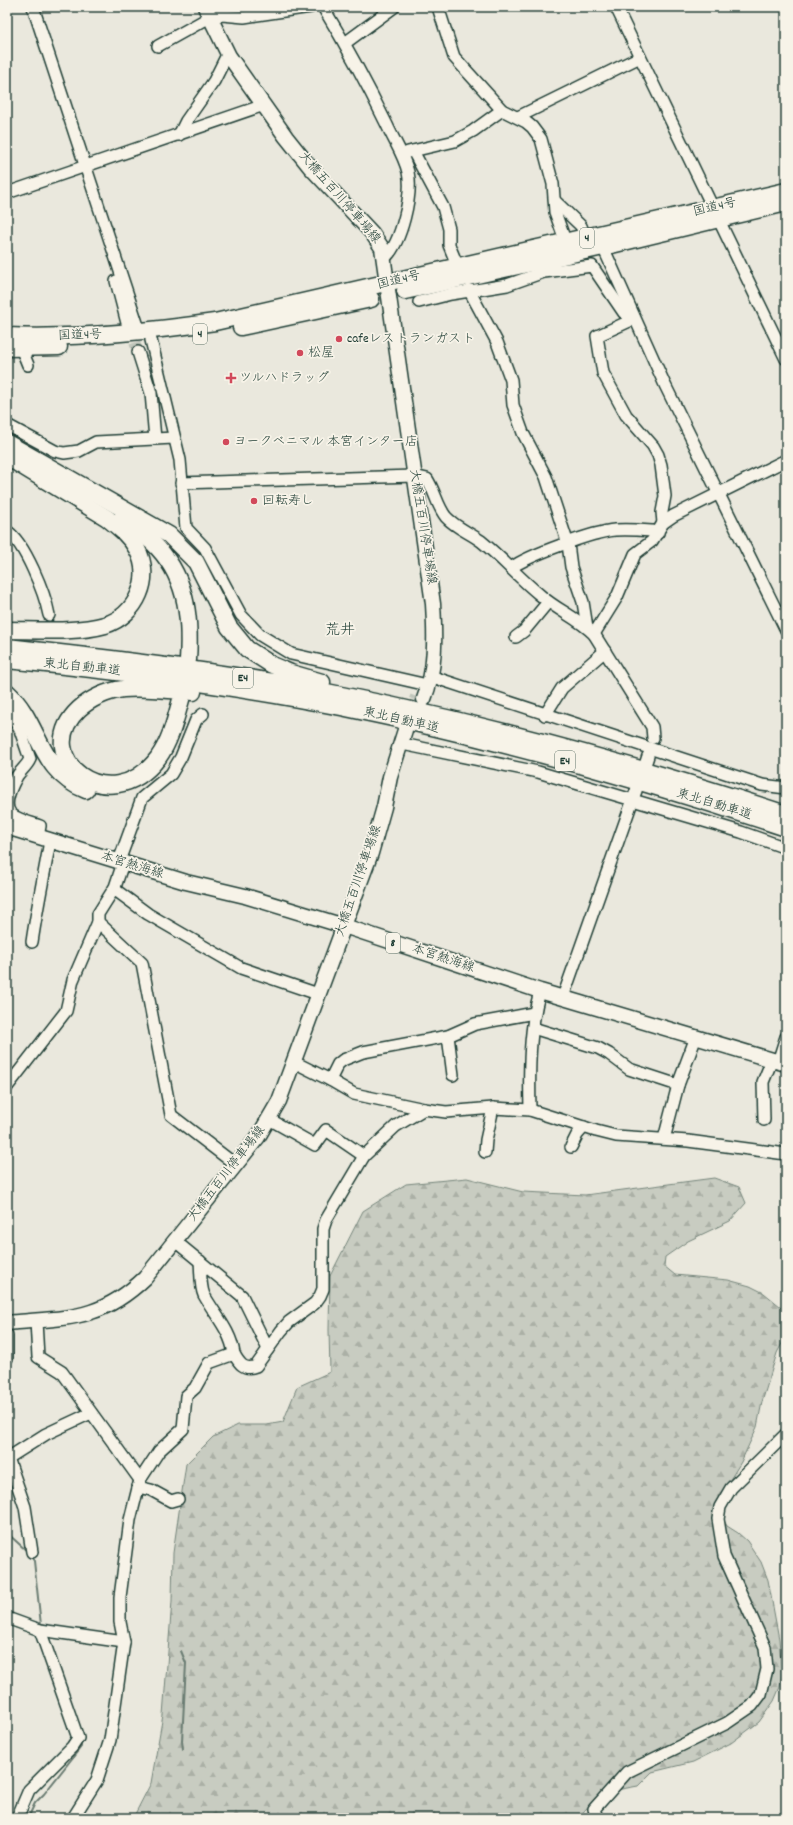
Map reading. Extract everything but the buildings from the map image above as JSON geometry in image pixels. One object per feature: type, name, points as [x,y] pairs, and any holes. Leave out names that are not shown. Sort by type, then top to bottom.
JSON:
[{"type":"highway","name":"国道4号","points":[[388,289],[603,247],[716,214],[786,191]]},
{"type":"highway","name":"国道4号","points":[[14,348],[48,348],[271,322],[388,289],[458,267],[566,243],[716,214],[786,203]]},
{"type":"highway","name":"国道4号","points":[[7,336],[146,336]]},
{"type":"highway","points":[[7,443],[174,538],[196,562],[229,627],[247,649],[258,657],[291,673],[398,700],[476,725]]},
{"type":"highway","points":[[7,457],[107,518],[130,539],[136,548],[142,561],[143,578],[142,588],[130,608],[113,622],[92,628],[7,630]]},
{"type":"highway","points":[[107,518],[127,523],[146,536],[172,566],[178,577],[186,602],[192,661],[196,614],[190,586],[179,562],[151,524]]},
{"type":"highway","name":"東北自動車道","points":[[7,647],[148,663],[273,682],[476,725],[619,762],[786,814]]},
{"type":"highway","name":"東北自動車道","points":[[7,660],[192,682],[339,707],[472,737],[592,768],[786,828]]},
{"type":"highway","points":[[7,692],[24,712],[45,755],[56,770],[77,786],[103,793],[130,789],[146,781],[164,764],[176,742],[186,696],[164,748],[152,765],[137,777],[122,783],[98,784],[82,778],[70,764],[64,747],[64,738],[72,717],[91,700],[122,689],[178,690],[339,707]]},
{"type":"main road","name":"大橋五百川停車場線","points":[[208,12],[228,53],[310,168],[372,233],[382,248],[385,258],[388,289],[433,604],[434,652],[426,680],[428,688],[420,698]]},
{"type":"main road","name":"大橋五百川停車場線","points":[[7,1323],[36,1321],[95,1312],[119,1300],[145,1278],[258,1137],[279,1101],[294,1062],[371,853],[384,807],[408,736]]},
{"type":"main road","name":"本宮熱海線","points":[[7,827],[121,862],[344,926],[540,991],[779,1062]]},
{"type":"street","points":[[33,7],[119,269],[146,336],[180,460],[186,528],[205,548],[241,615],[252,628],[270,642],[291,654],[426,680],[545,715],[762,785],[786,788]]},
{"type":"street","points":[[158,46],[208,12],[244,17],[311,7]]},
{"type":"street","points":[[323,7],[345,43],[401,154],[409,178],[408,198],[395,245],[385,258]]},
{"type":"street","points":[[345,43],[394,7]]},
{"type":"street","points":[[438,7],[454,57],[502,110],[518,117],[532,127],[540,140],[553,184],[555,212],[566,243]]},
{"type":"street","points":[[616,7],[786,359]]},
{"type":"street","points":[[179,135],[186,121],[218,74],[228,53]]},
{"type":"street","points":[[518,117],[640,57]]},
{"type":"street","points":[[7,193],[264,105]]},
{"type":"street","points":[[401,154],[455,141],[473,132],[502,110]]},
{"type":"street","points":[[413,151],[443,207],[449,229],[449,245],[458,267]]},
{"type":"street","points":[[555,201],[581,226],[583,231]]},
{"type":"street","points":[[603,247],[633,316],[786,630]]},
{"type":"street","points":[[419,302],[469,290],[508,285],[544,272],[592,264],[624,312],[633,316]]},
{"type":"street","points":[[119,269],[114,274],[127,322]]},
{"type":"street","points":[[469,290],[497,342],[511,380],[513,405],[517,418],[532,452],[546,476],[568,544],[571,567],[584,602],[591,630],[652,727],[653,738]]},
{"type":"street","points":[[633,316],[597,336],[603,373],[626,415],[653,446],[662,465],[665,496],[660,528]]},
{"type":"street","points":[[14,348],[28,365]]},
{"type":"street","points":[[138,352],[151,393],[155,439]]},
{"type":"street","points":[[7,425],[64,454],[79,451],[96,442],[174,438]]},
{"type":"street","points":[[591,630],[617,597],[635,554],[652,541],[668,519],[786,460]]},
{"type":"street","points":[[181,484],[414,476],[427,479],[433,488],[441,510],[452,522],[471,534],[548,602],[591,630]]},
{"type":"street","points":[[511,568],[521,561],[568,544],[614,530],[653,531],[660,528]]},
{"type":"street","points":[[7,531],[18,541],[24,553],[47,603],[49,615]]},
{"type":"street","points":[[516,637],[524,631],[548,602]]},
{"type":"street","points":[[545,715],[562,688],[605,651]]},
{"type":"street","points":[[7,708],[20,730],[30,759],[17,775],[10,791],[8,807],[11,814],[40,826],[44,839],[44,881],[38,898],[32,942]]},
{"type":"street","points":[[7,1087],[66,1011],[73,980],[98,922],[98,914],[114,889],[121,862],[142,798],[171,774],[181,757],[196,720],[203,714]]},
{"type":"street","points":[[408,736],[538,772],[741,832],[786,848]]},
{"type":"street","points":[[563,997],[637,788]]},
{"type":"street","points":[[114,889],[148,914],[241,968],[318,994]]},
{"type":"street","points":[[98,922],[142,963],[171,1114],[236,1165]]},
{"type":"street","points":[[530,1110],[530,1070],[534,1013],[540,991]]},
{"type":"street","points":[[330,1080],[338,1064],[343,1060],[364,1052],[448,1036],[475,1024],[534,1013]]},
{"type":"street","points":[[533,1028],[598,1048],[609,1054],[628,1069],[678,1085]]},
{"type":"street","points":[[448,1036],[453,1075]]},
{"type":"street","points":[[664,1139],[678,1085],[696,1037]]},
{"type":"street","points":[[764,1120],[763,1082],[779,1062],[786,1037]]},
{"type":"street","points":[[294,1062],[360,1096],[388,1100],[424,1109],[446,1112],[493,1108],[530,1110],[616,1136],[664,1139],[786,1154]]},
{"type":"street","points":[[485,1152],[493,1108]]},
{"type":"street","points":[[200,1261],[204,1294],[224,1328],[233,1347],[234,1354],[242,1366],[249,1368],[259,1363],[268,1349],[290,1322],[309,1308],[320,1296],[322,1289],[323,1228],[326,1220],[364,1156],[396,1126],[424,1109]]},
{"type":"street","points":[[269,1119],[315,1145],[326,1130],[364,1156]]},
{"type":"street","points":[[571,1148],[577,1135],[584,1127]]},
{"type":"street","points":[[175,1241],[242,1296],[268,1349]]},
{"type":"street","points":[[36,1321],[38,1357],[62,1372],[139,1483],[170,1502],[178,1499]]},
{"type":"street","points":[[7,1335],[7,1358]]},
{"type":"street","points":[[73,1818],[97,1780],[110,1740],[124,1642],[120,1622],[120,1597],[130,1520],[139,1483],[159,1451],[183,1429],[186,1396],[195,1388],[207,1366],[210,1363],[234,1354]]},
{"type":"street","points":[[32,1552],[25,1507],[8,1457],[46,1434],[91,1413]]},
{"type":"street","points":[[587,1818],[596,1814],[627,1772],[727,1723],[752,1706],[761,1694],[767,1669],[764,1647],[724,1556],[718,1519],[720,1507],[731,1488],[786,1434]]},
{"type":"street","points":[[7,1618],[40,1630],[124,1642]]},
{"type":"street","points":[[17,1818],[29,1790],[72,1747],[78,1738],[40,1630]]},
{"type":"green space","points":[[467,1178],[523,1192],[585,1195],[714,1178],[739,1187],[746,1203],[730,1221],[688,1241],[665,1257],[664,1266],[675,1275],[728,1280],[750,1286],[764,1293],[786,1311],[786,1336],[777,1353],[762,1402],[757,1427],[741,1462],[718,1499],[720,1513],[727,1526],[747,1541],[761,1562],[768,1580],[779,1639],[782,1674],[780,1687],[774,1701],[759,1722],[731,1743],[693,1762],[652,1772],[638,1786],[600,1793],[578,1818],[133,1818],[151,1783],[163,1715],[172,1601],[173,1553],[186,1464],[213,1437],[238,1425],[267,1425],[283,1422],[297,1387],[330,1372],[330,1276],[363,1211],[406,1184]]},
{"type":"waterway","points":[[7,1533],[28,1552]]},
{"type":"waterway","points":[[31,1556],[34,1561],[41,1625]]},
{"type":"waterway","points":[[41,1624],[56,1627]]},
{"type":"waterway","points":[[181,1651],[186,1663],[182,1741],[183,1749]]},
{"type":"waterway","points":[[28,1818],[35,1803],[44,1794],[81,1747],[81,1741]]},
{"type":"tunnel","points":[[129,327],[138,352]]},
{"type":"tunnel","points":[[408,720],[417,697]]},
{"type":"place","name":"cafeレストランガスト","points":[[339,339]]},
{"type":"place","name":"松屋","points":[[300,353]]},
{"type":"place","name":"ツルハドラッグ","points":[[231,378]]},
{"type":"place","name":"ヨークベニマル 本宮インター店","points":[[226,442]]},
{"type":"place","name":"回転寿し","points":[[254,501]]},
{"type":"district","name":"荒井","points":[[340,631]]}]
